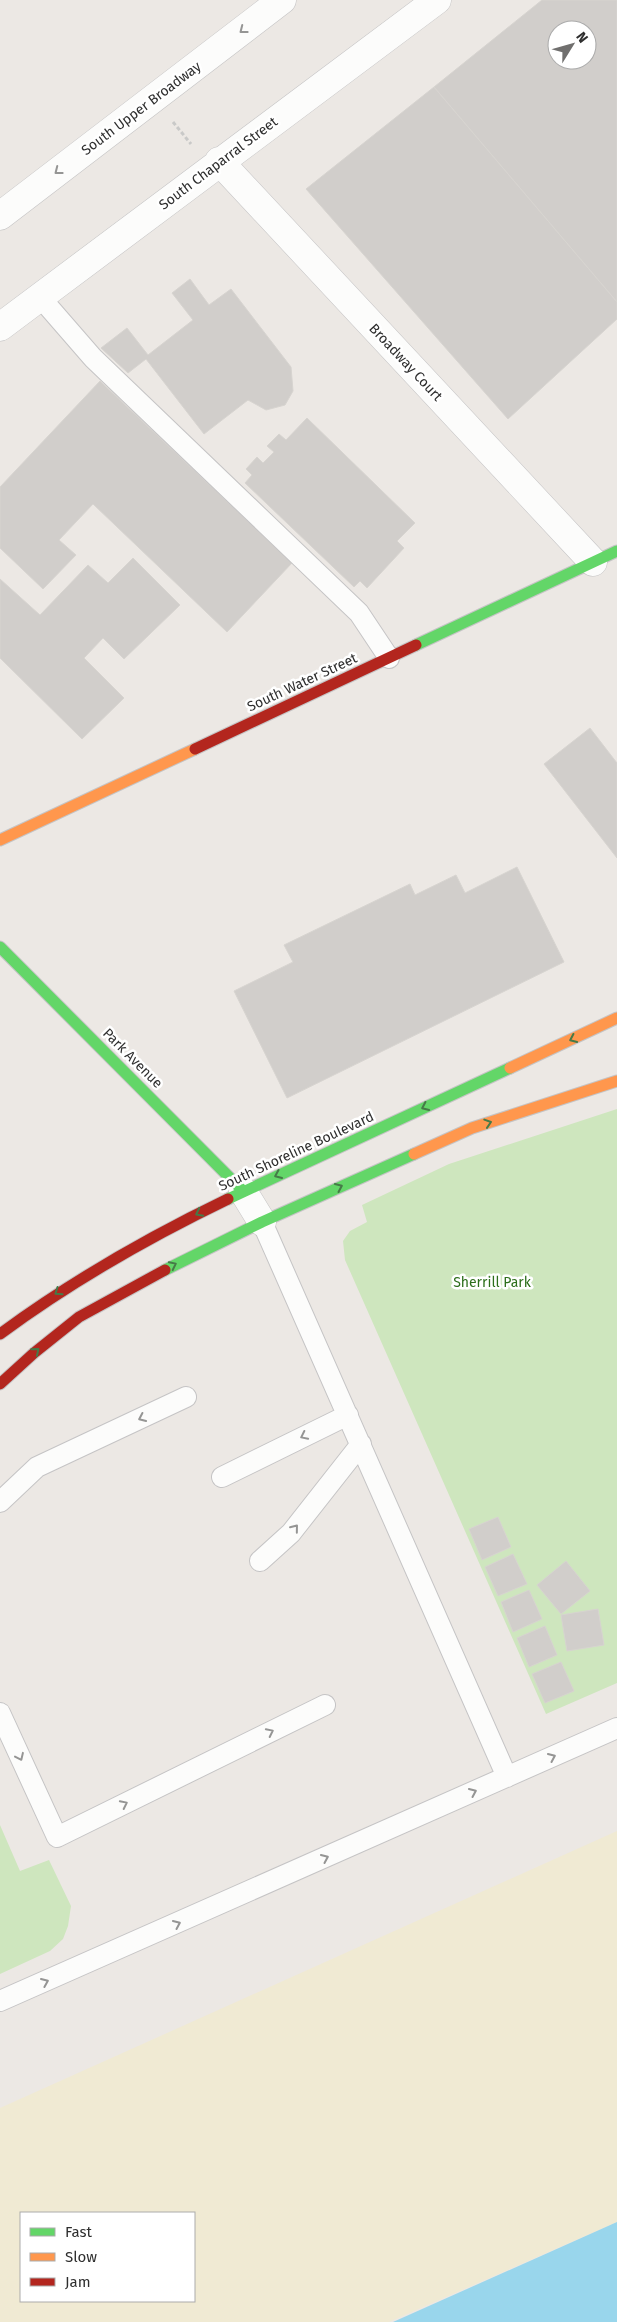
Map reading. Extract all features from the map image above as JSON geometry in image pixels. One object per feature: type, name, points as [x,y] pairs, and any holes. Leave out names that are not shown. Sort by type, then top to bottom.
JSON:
[{"type":"main road","name":"South Water Street","points":[[0,840],[605,556]]},
{"type":"main road","name":"Park Avenue","points":[[0,946],[243,1191]]},
{"type":"main road","name":"South Shoreline Boulevard","points":[[0,1334],[65,1287],[120,1254],[243,1191],[617,1018]]},
{"type":"main road","points":[[0,1384],[34,1353],[79,1317],[138,1283],[262,1222],[472,1128],[617,1081]]},
{"type":"street","name":"South Upper Broadway","points":[[0,216],[282,0]]},
{"type":"street","name":"South Chaparral Street","points":[[0,328],[214,165],[437,0]]},
{"type":"street","name":"Broadway Court","points":[[214,165],[605,556]]},
{"type":"street","points":[[243,1191],[262,1222]]},
{"type":"lane","points":[[40,297],[93,358],[356,610],[389,658]]},
{"type":"lane","points":[[262,1222],[507,1776]]},
{"type":"lane","points":[[0,1502],[37,1467],[186,1397]]},
{"type":"lane","points":[[222,1477],[348,1414]]},
{"type":"lane","points":[[260,1562],[291,1533],[361,1444]]},
{"type":"lane","points":[[0,1713],[57,1837],[325,1705]]},
{"type":"lane","points":[[0,2001],[617,1728]]},
{"type":"path","points":[[154,98],[214,165]]},
{"type":"green space","name":"Sherrill Park","points":[[617,1109],[617,1683],[546,1714],[345,1260],[343,1241],[350,1231],[367,1222],[362,1205],[449,1164]]},
{"type":"green space","points":[[0,1825],[20,1871],[49,1860],[71,1906],[68,1926],[63,1939],[50,1951],[0,1974]]},
{"type":"sand","points":[[617,1831],[617,2222],[389,2322],[0,2322],[0,2108]]},
{"type":"water","points":[[617,2222],[617,2322],[393,2322]]},
{"type":"building","points":[[542,0],[617,0],[617,302],[434,87]]},
{"type":"building","points":[[434,87],[617,302],[617,319],[508,419],[306,189]]},
{"type":"building","points":[[190,279],[209,305],[231,289],[291,367],[293,391],[285,405],[266,410],[248,400],[204,434],[146,359],[128,373],[101,348],[127,328],[148,355],[193,320],[172,293]]},
{"type":"building","points":[[100,381],[292,563],[227,632],[93,504],[59,540],[76,555],[43,589],[0,548],[0,487]]},
{"type":"building","points":[[307,418],[415,523],[397,541],[404,548],[367,588],[360,581],[354,587],[245,483],[252,475],[246,469],[257,457],[263,463],[274,452],[267,446],[279,434],[286,440]]},
{"type":"building","points":[[133,558],[180,605],[124,659],[103,638],[84,658],[124,698],[82,739],[0,658],[0,579],[40,615],[88,565],[108,583]]},
{"type":"building","points":[[590,728],[617,763],[617,858],[544,764]]},
{"type":"building","points":[[517,867],[564,962],[287,1098],[234,991],[293,962],[284,945],[410,884],[415,895],[456,875],[465,893]]},
{"type":"building","points":[[498,1517],[511,1547],[482,1560],[469,1529]]},
{"type":"building","points":[[513,1554],[527,1584],[498,1596],[485,1567]]},
{"type":"building","points":[[566,1561],[590,1591],[561,1614],[537,1585]]},
{"type":"building","points":[[529,1590],[542,1619],[513,1632],[501,1602]]},
{"type":"building","points":[[598,1609],[604,1645],[567,1651],[561,1615]]},
{"type":"building","points":[[545,1626],[557,1655],[529,1667],[517,1638]]},
{"type":"building","points":[[561,1662],[574,1691],[545,1703],[532,1674]]},
{"type":"traffic: fast","points":[[416,645],[617,551]]},
{"type":"traffic: fast","points":[[0,947],[243,1191]]},
{"type":"traffic: fast","points":[[228,1199],[510,1068]]},
{"type":"traffic: fast","points":[[165,1270],[262,1222],[414,1154]]},
{"type":"traffic: slow","points":[[0,840],[195,749]]},
{"type":"traffic: slow","points":[[510,1068],[617,1018]]},
{"type":"traffic: slow","points":[[414,1154],[472,1128],[617,1081]]},
{"type":"traffic: jam","points":[[195,749],[416,645]]},
{"type":"traffic: jam","points":[[0,1334],[82,1278],[168,1229],[228,1199]]},
{"type":"traffic: jam","points":[[0,1384],[34,1353],[79,1317],[165,1270]]}]
